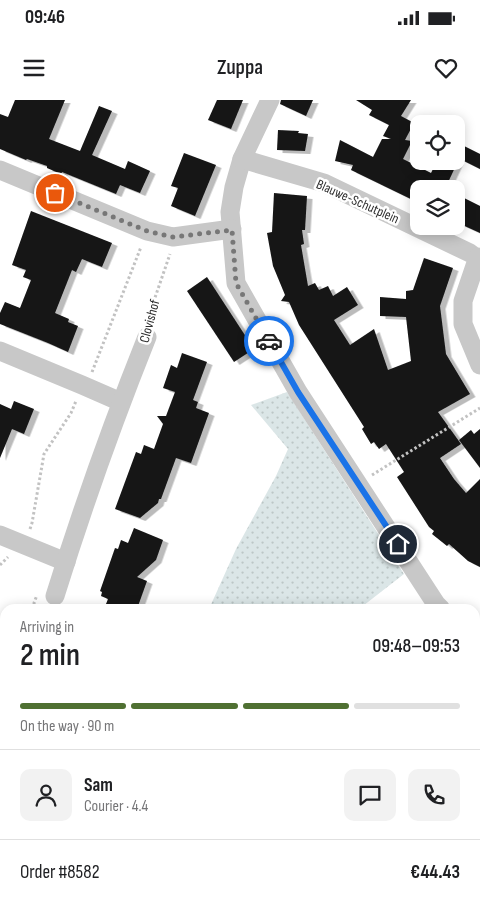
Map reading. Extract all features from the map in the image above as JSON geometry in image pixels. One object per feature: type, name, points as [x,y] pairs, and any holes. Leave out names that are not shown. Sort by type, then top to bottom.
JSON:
[{"type":"street","points":[[270,100],[242,159],[234,187],[230,212],[236,283],[298,392],[436,604]]},
{"type":"street","name":"Blauwe-Schutplein","points":[[242,159],[324,183],[478,256],[463,301],[463,324],[480,365]]},
{"type":"street","points":[[0,170],[147,231],[173,237],[232,230]]},
{"type":"street","name":"Clovishof","points":[[55,596],[121,402],[146,337]]},
{"type":"street","points":[[0,351],[121,402]]},
{"type":"street","points":[[0,535],[66,562]]},
{"type":"path","name":"Clovishof","points":[[146,337],[146,325],[170,254],[173,237]]},
{"type":"path","points":[[358,484],[480,408]]},
{"type":"shaded area","points":[[287,392],[404,574],[365,604],[211,604],[236,549],[276,476],[288,449],[251,405]]},
{"type":"building","points":[[15,100],[65,100],[49,139],[80,151],[99,106],[112,111],[92,155],[125,169],[128,161],[150,171],[140,193],[120,185],[116,194],[0,149],[0,114],[8,117]]},
{"type":"building","points":[[217,100],[243,100],[231,129],[208,120]]},
{"type":"building","points":[[281,100],[313,100],[306,116],[280,104]]},
{"type":"building","points":[[356,100],[411,100],[401,116],[410,121],[410,131],[405,140],[410,141],[410,145],[403,159],[410,162],[410,170],[425,170],[431,173],[432,170],[454,170],[449,180],[410,180],[410,199],[351,170],[353,165],[335,161],[340,140],[373,157],[382,139],[391,139],[383,136],[389,125],[369,115],[372,110]]},
{"type":"building","points":[[278,130],[299,131],[298,133],[308,134],[305,151],[277,150]]},
{"type":"building","points":[[465,146],[480,154],[480,169],[465,162]]},
{"type":"building","points":[[184,153],[216,165],[195,216],[171,206],[178,188],[171,186]]},
{"type":"building","points":[[274,193],[307,196],[305,230],[302,230],[304,244],[301,245],[308,286],[315,283],[319,290],[328,286],[333,296],[347,287],[358,305],[334,320],[350,345],[374,329],[388,370],[411,361],[406,317],[380,316],[380,297],[406,299],[406,291],[413,290],[424,258],[453,268],[440,306],[446,354],[470,394],[438,412],[461,444],[440,458],[466,493],[480,479],[480,567],[468,561],[449,544],[447,546],[432,534],[434,531],[429,527],[397,477],[404,472],[386,444],[379,449],[374,442],[371,444],[362,429],[364,427],[299,325],[289,302],[281,301],[285,295],[273,266],[267,233],[272,232]]},
{"type":"building","points":[[465,198],[480,206],[480,233],[465,226]]},
{"type":"building","points":[[31,211],[112,243],[102,267],[82,259],[76,272],[72,270],[55,313],[69,319],[68,322],[78,326],[68,352],[0,324],[0,313],[5,302],[20,308],[31,280],[23,277],[26,270],[12,265]]},
{"type":"building","points":[[207,277],[254,349],[234,362],[187,291]]},
{"type":"building","points":[[182,353],[207,362],[193,400],[198,402],[196,408],[209,413],[191,463],[176,458],[161,499],[140,518],[115,509],[136,452],[141,454],[144,445],[154,449],[163,424],[157,416],[166,416],[175,392],[163,388],[171,365],[177,368]]},
{"type":"building","points":[[14,401],[34,409],[24,434],[12,429],[0,458],[0,404],[11,409]]},
{"type":"building","points":[[480,429],[480,468],[459,440],[471,430],[474,434]]},
{"type":"building","points":[[134,528],[163,540],[156,560],[137,577],[147,581],[139,604],[106,604],[108,599],[101,596],[102,592],[100,591],[115,548],[118,549],[121,540],[128,543]]},
{"type":"way so far","points":[[55,193],[147,231],[173,237],[232,230],[236,283],[269,341]]},
{"type":"route","points":[[269,341],[298,392],[398,544]]}]
